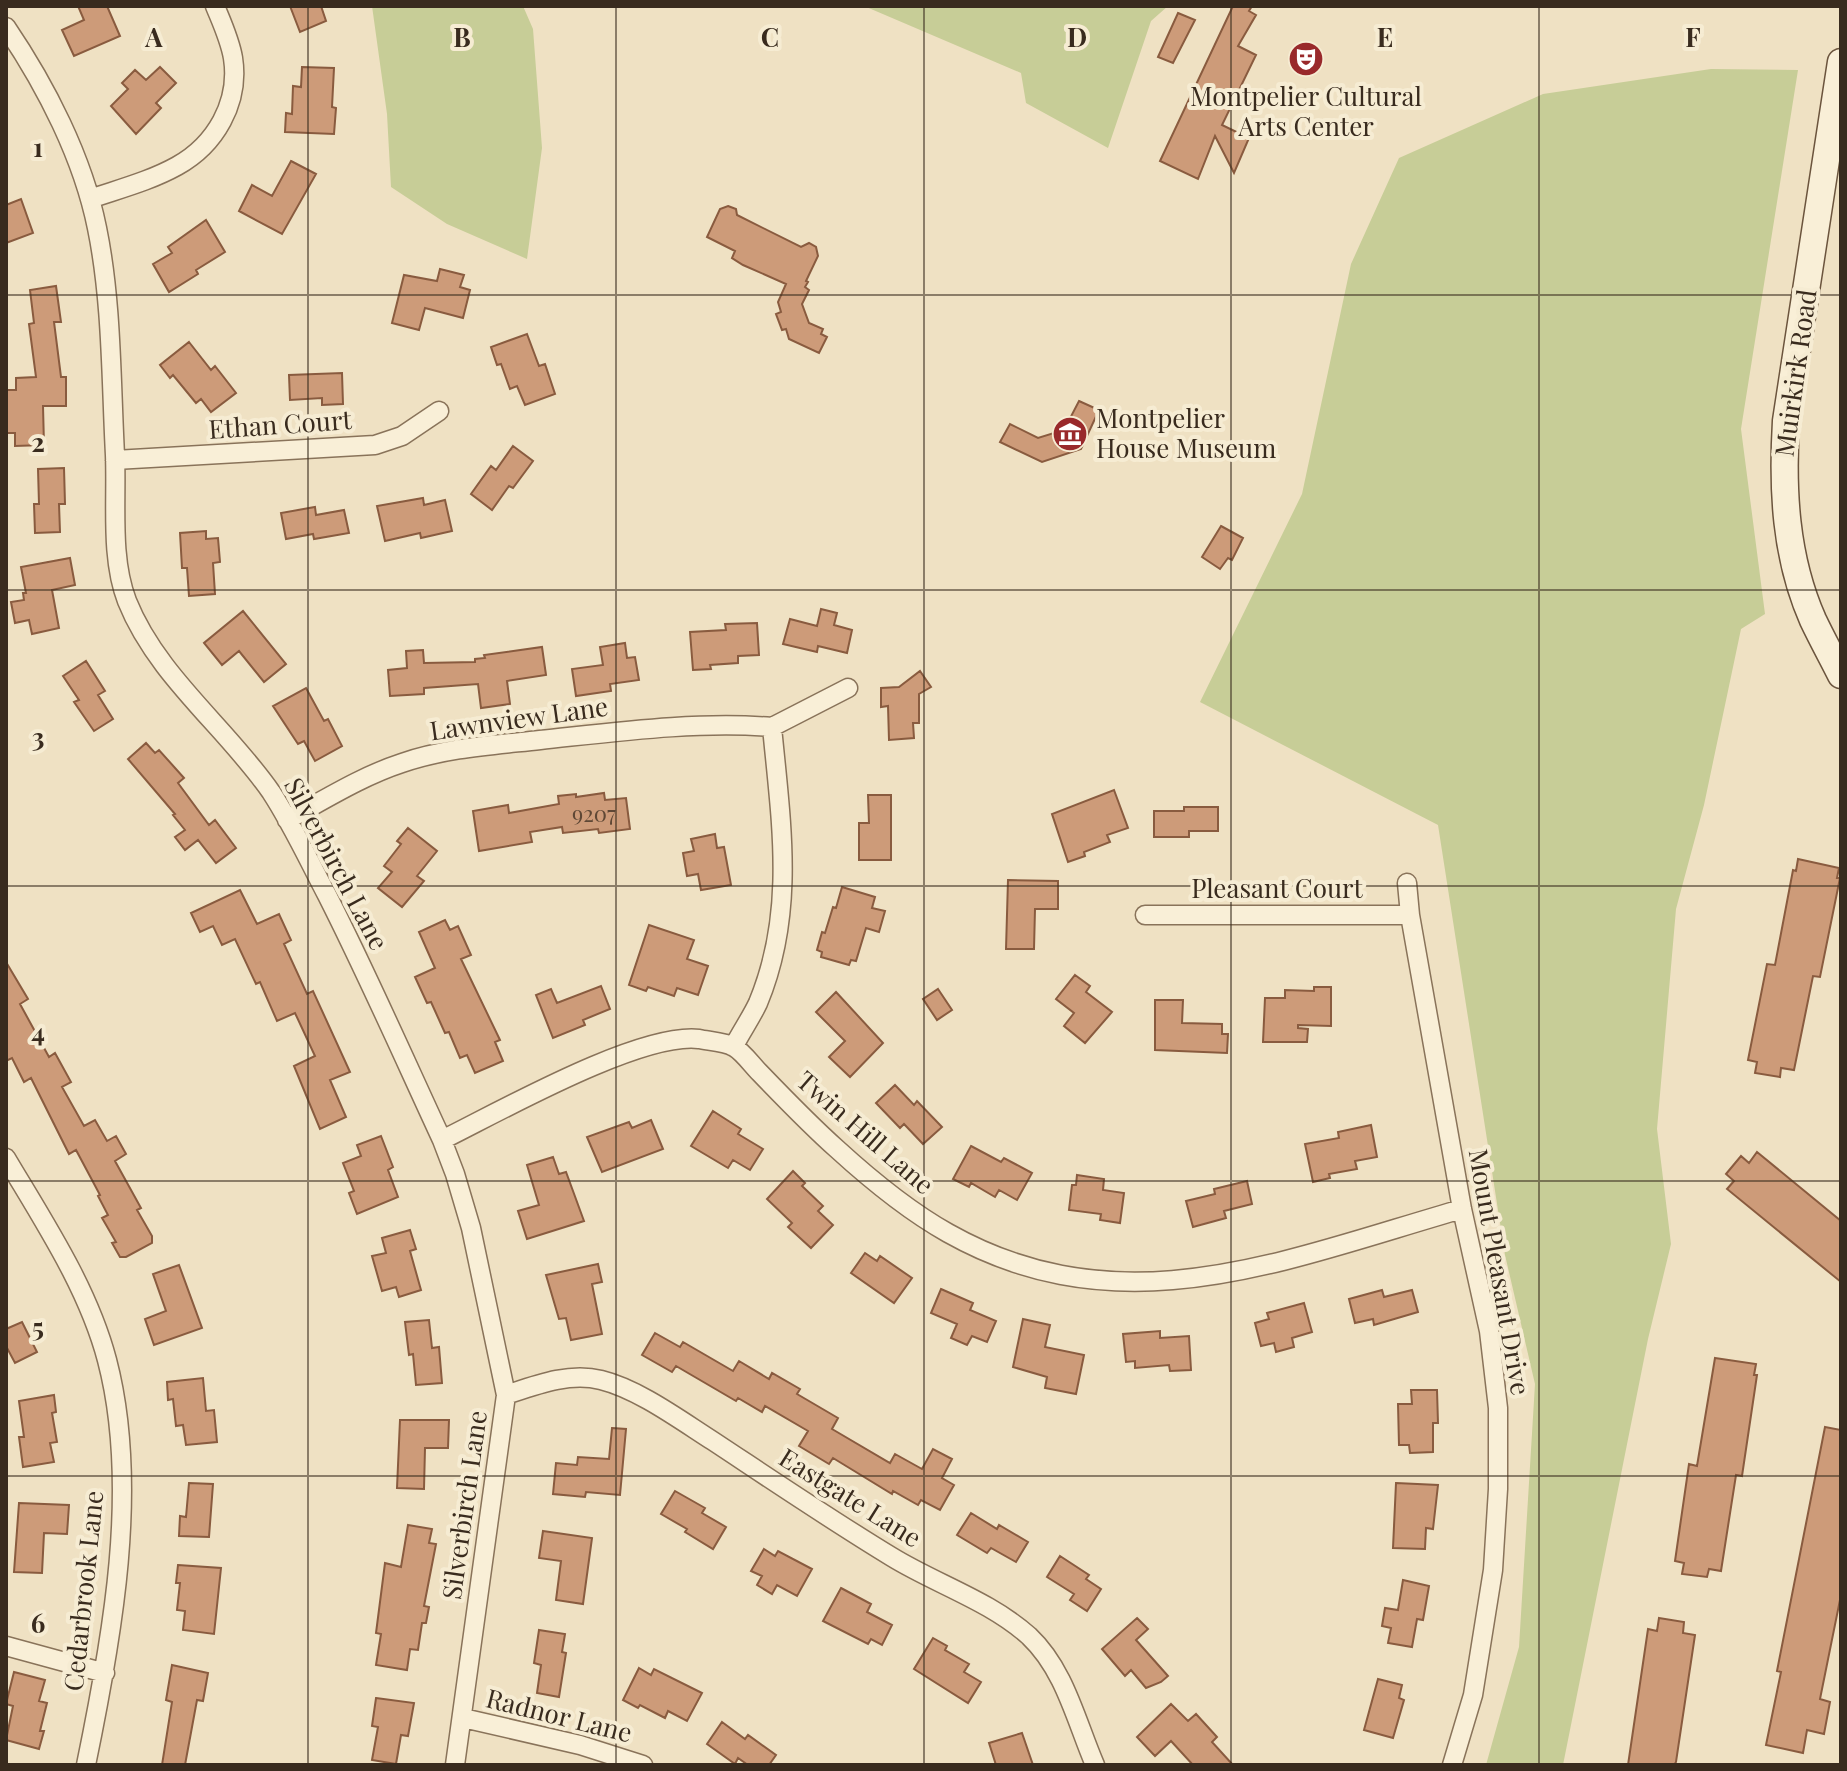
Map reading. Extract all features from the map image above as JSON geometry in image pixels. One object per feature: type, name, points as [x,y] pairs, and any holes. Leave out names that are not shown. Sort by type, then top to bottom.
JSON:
[{"type":"main road","name":"Muirkirk Road","points":[[1841,62],[1786,421],[1783,479],[1789,541],[1800,583],[1812,619],[1841,675]]},
{"type":"street","points":[[90,199],[176,167],[190,158],[215,133],[227,110],[234,77],[229,42],[215,6]]},
{"type":"street","name":"Silverbirch Lane","points":[[6,27],[53,110],[90,199],[103,265],[118,560],[123,589],[136,621],[169,670],[258,776],[287,820],[348,938],[442,1140],[471,1228],[506,1395],[455,1765]]},
{"type":"street","name":"Ethan Court","points":[[115,460],[375,445],[402,436],[439,411]]},
{"type":"street","points":[[442,1140],[555,1085],[641,1048],[671,1040],[696,1039],[734,1046],[757,1004],[772,959],[782,911],[782,829],[772,727],[848,688]]},
{"type":"street","name":"Lawnview Lane","points":[[287,820],[377,773],[403,762],[433,755],[611,732],[740,725],[772,727]]},
{"type":"street","name":"Mount Pleasant Drive","points":[[1407,883],[1462,1209],[1489,1331],[1498,1408],[1498,1489],[1493,1570],[1473,1695],[1452,1765]]},
{"type":"street","name":"Pleasant Court","points":[[1145,915],[1410,915]]},
{"type":"street","name":"Twin Hill Lane","points":[[734,1046],[822,1136],[909,1209],[976,1248],[1045,1273],[1110,1283],[1161,1282],[1220,1275],[1289,1260],[1462,1209]]},
{"type":"street","name":"Cedarbrook Lane","points":[[6,1158],[65,1261],[97,1331],[117,1413],[121,1482],[119,1556],[105,1673],[86,1765]]},
{"type":"street","name":"Eastgate Lane","points":[[506,1395],[572,1377],[600,1379],[626,1389],[680,1420],[893,1558],[1003,1617],[1030,1637],[1055,1669],[1074,1708],[1095,1765]]},
{"type":"street","points":[[6,1646],[105,1673]]},
{"type":"street","name":"Radnor Lane","points":[[463,1718],[580,1745],[643,1765]]},
{"type":"green space","points":[[372,6],[523,6],[533,29],[542,148],[527,259],[447,224],[391,187],[387,114]]},
{"type":"green space","points":[[864,6],[1168,6],[1151,21],[1108,148],[1026,103],[1021,73]]},
{"type":"green space","points":[[1711,69],[1798,70],[1741,429],[1765,614],[1741,629],[1704,805],[1676,909],[1657,1129],[1671,1244],[1648,1339],[1563,1765],[1486,1765],[1519,1647],[1535,1384],[1505,1255],[1438,825],[1200,702],[1302,494],[1351,264],[1399,158],[1543,94]]},
{"type":"building","points":[[78,6],[107,6],[120,36],[74,56],[62,30],[84,20]]},
{"type":"building","points":[[290,6],[321,6],[326,21],[300,32]]},
{"type":"building","points":[[1233,6],[1252,6],[1249,11],[1256,15],[1238,46],[1256,55],[1222,125],[1249,138],[1234,173],[1215,136],[1198,179],[1160,161]]},
{"type":"building","points":[[1178,13],[1195,20],[1173,63],[1158,57]]},
{"type":"building","points":[[160,67],[176,83],[156,103],[161,108],[136,134],[111,106],[128,89],[122,83],[135,70],[146,80]]},
{"type":"building","points":[[302,67],[334,68],[334,134],[285,132],[286,113],[292,114],[293,86],[301,87]]},
{"type":"building","points":[[291,161],[316,174],[282,234],[239,211],[252,185],[272,196]]},
{"type":"building","points":[[21,199],[33,233],[6,243],[6,205]]},
{"type":"building","points":[[728,206],[736,209],[737,215],[801,247],[809,243],[816,247],[818,256],[806,281],[805,287],[809,290],[802,304],[809,323],[823,329],[821,334],[827,337],[819,353],[789,339],[786,329],[782,330],[776,314],[781,312],[778,302],[786,284],[743,265],[732,258],[735,251],[707,237],[720,209]]},
{"type":"building","points":[[206,220],[225,252],[169,292],[153,264],[172,253],[168,247]]},
{"type":"building","points":[[440,269],[464,275],[460,287],[470,290],[463,318],[425,308],[419,330],[392,323],[404,275],[437,281]]},
{"type":"building","points":[[56,286],[61,322],[54,322],[61,377],[66,377],[66,406],[43,406],[44,445],[15,446],[15,433],[6,433],[6,390],[16,390],[16,378],[36,377],[29,324],[34,323],[30,290]]},
{"type":"building","points":[[527,334],[539,366],[545,364],[555,394],[525,405],[517,386],[510,389],[491,347]]},
{"type":"building","points":[[189,342],[211,370],[215,366],[236,393],[211,412],[201,399],[196,403],[173,375],[170,378],[160,365]]},
{"type":"building","points":[[342,373],[343,404],[322,405],[322,398],[290,400],[289,375]]},
{"type":"building","name":"Montpelier House Museum","points":[[1079,401],[1099,410],[1081,449],[1042,462],[1000,442],[1010,424],[1038,438],[1064,430]]},
{"type":"building","points":[[513,446],[533,461],[492,510],[471,494],[491,466],[496,470]]},
{"type":"building","points":[[64,468],[65,504],[59,504],[60,532],[35,533],[34,504],[39,504],[38,469]]},
{"type":"building","points":[[423,498],[424,505],[445,500],[452,531],[421,538],[420,533],[385,541],[377,506]]},
{"type":"building","points":[[315,507],[316,515],[344,510],[349,533],[314,539],[313,534],[286,539],[281,513]]},
{"type":"building","points":[[1221,526],[1243,538],[1232,560],[1228,558],[1220,569],[1202,557]]},
{"type":"building","points":[[206,531],[206,539],[218,538],[220,562],[213,563],[215,594],[189,596],[187,568],[182,568],[180,533]]},
{"type":"building","points":[[70,558],[75,585],[52,590],[59,628],[32,634],[29,620],[15,623],[11,602],[24,600],[23,593],[26,593],[21,567]]},
{"type":"building","points":[[821,609],[837,613],[834,625],[852,630],[847,653],[818,646],[817,652],[783,644],[790,619],[817,626]]},
{"type":"building","points":[[243,611],[286,664],[264,682],[239,651],[222,665],[204,643]]},
{"type":"building","points":[[757,623],[759,655],[738,656],[738,663],[693,670],[690,632],[726,630],[725,624]]},
{"type":"building","points":[[625,643],[627,658],[635,657],[639,680],[610,684],[611,691],[576,696],[572,669],[603,665],[600,647]]},
{"type":"building","points":[[542,647],[546,675],[507,681],[510,704],[481,708],[478,684],[424,688],[424,694],[390,696],[388,670],[407,668],[406,651],[423,650],[424,663],[475,662],[475,659],[485,658],[484,655]]},
{"type":"building","points":[[86,661],[105,691],[98,695],[113,719],[94,731],[74,702],[79,700],[63,676]]},
{"type":"building","points":[[920,671],[931,687],[919,694],[919,723],[913,723],[914,738],[889,740],[888,706],[881,707],[881,688],[899,687]]},
{"type":"building","points":[[306,688],[342,746],[315,761],[304,741],[298,744],[273,706]]},
{"type":"building","points":[[146,743],[155,753],[159,750],[184,778],[178,783],[209,825],[215,820],[236,848],[216,863],[198,840],[185,850],[175,837],[185,830],[175,814],[128,759]]},
{"type":"building","points":[[1114,790],[1128,828],[1107,835],[1110,842],[1068,862],[1052,814]]},
{"type":"building","points":[[604,793],[605,800],[626,798],[630,829],[563,833],[562,827],[530,832],[532,842],[479,851],[473,811],[508,805],[509,813],[559,804],[558,796]]},
{"type":"building","points":[[868,795],[891,795],[891,860],[859,860],[859,823],[869,823]]},
{"type":"building","points":[[1184,807],[1218,807],[1218,831],[1189,831],[1189,837],[1154,837],[1154,811],[1184,811]]},
{"type":"building","points":[[408,828],[437,851],[417,876],[424,881],[402,907],[378,888],[392,872],[384,866],[401,844],[397,841]]},
{"type":"building","points":[[715,834],[717,848],[724,847],[731,885],[701,890],[698,874],[687,876],[683,853],[694,851],[691,839]]},
{"type":"building","points":[[1798,859],[1839,868],[1837,878],[1840,878],[1820,977],[1813,976],[1794,1070],[1781,1068],[1780,1077],[1755,1073],[1757,1062],[1748,1060],[1767,964],[1775,965],[1793,870],[1796,871]]},
{"type":"building","points":[[1008,880],[1058,881],[1058,909],[1035,909],[1034,949],[1006,949]]},
{"type":"building","points":[[842,887],[875,897],[872,908],[885,911],[879,932],[866,928],[856,961],[851,960],[849,965],[821,957],[822,952],[817,950]]},
{"type":"building","points":[[240,890],[257,924],[279,914],[291,940],[284,944],[307,994],[313,991],[350,1072],[330,1080],[346,1117],[320,1129],[294,1066],[315,1056],[295,1013],[277,1021],[260,982],[256,984],[235,939],[222,945],[213,926],[200,932],[191,913]]},
{"type":"building","points":[[445,920],[450,930],[458,926],[471,955],[461,959],[500,1040],[495,1042],[503,1061],[475,1073],[467,1055],[460,1058],[449,1032],[445,1033],[415,977],[435,968],[419,932]]},
{"type":"building","points":[[649,925],[694,940],[687,959],[708,966],[698,995],[677,988],[674,996],[648,987],[646,991],[629,985]]},
{"type":"building","points":[[6,962],[28,999],[20,1004],[49,1057],[55,1053],[71,1082],[62,1087],[84,1126],[95,1120],[107,1141],[116,1136],[126,1154],[115,1161],[141,1208],[137,1210],[152,1236],[152,1243],[126,1257],[120,1257],[112,1243],[116,1242],[102,1218],[108,1215],[76,1150],[69,1154],[31,1078],[24,1082],[12,1058],[6,1061]]},
{"type":"building","points":[[1075,975],[1090,986],[1086,992],[1112,1012],[1085,1043],[1064,1026],[1074,1013],[1056,999]]},
{"type":"building","points":[[601,986],[610,1009],[583,1020],[585,1025],[553,1038],[536,995],[551,989],[557,1003]]},
{"type":"building","points":[[1314,987],[1331,987],[1331,1026],[1298,1025],[1298,1028],[1308,1029],[1307,1042],[1263,1042],[1265,998],[1285,998],[1285,990],[1314,991]]},
{"type":"building","points":[[938,989],[952,1010],[937,1020],[923,999]]},
{"type":"building","points":[[836,992],[883,1043],[850,1077],[829,1057],[845,1041],[816,1012]]},
{"type":"building","points":[[1155,1000],[1183,1000],[1182,1023],[1222,1024],[1222,1034],[1228,1034],[1227,1053],[1155,1050]]},
{"type":"building","points":[[895,1085],[914,1105],[917,1101],[942,1127],[923,1144],[904,1124],[900,1128],[876,1103]]},
{"type":"building","points":[[713,1111],[741,1129],[738,1134],[763,1149],[750,1170],[733,1160],[728,1168],[691,1146]]},
{"type":"building","points":[[651,1120],[663,1149],[602,1172],[587,1137],[629,1122],[632,1128]]},
{"type":"building","points":[[1371,1125],[1377,1157],[1355,1161],[1357,1169],[1329,1174],[1330,1178],[1313,1182],[1305,1144],[1339,1138],[1338,1132]]},
{"type":"building","points":[[381,1136],[393,1167],[388,1170],[398,1197],[357,1214],[349,1193],[354,1191],[343,1163],[361,1156],[357,1145]]},
{"type":"building","points":[[971,1146],[1001,1162],[1004,1158],[1032,1173],[1017,1200],[999,1190],[995,1197],[971,1183],[969,1187],[953,1179]]},
{"type":"building","points":[[1757,1152],[1841,1221],[1841,1282],[1727,1189],[1734,1181],[1726,1174],[1741,1156],[1749,1163]]},
{"type":"building","points":[[553,1157],[559,1174],[566,1172],[584,1221],[527,1239],[518,1211],[539,1205],[527,1165]]},
{"type":"building","points":[[793,1171],[805,1183],[802,1186],[823,1206],[818,1211],[833,1225],[811,1248],[788,1227],[792,1223],[767,1199]]},
{"type":"building","points":[[1077,1175],[1104,1179],[1103,1190],[1124,1193],[1120,1223],[1100,1220],[1101,1214],[1069,1210],[1072,1185],[1076,1185]]},
{"type":"building","points":[[1247,1181],[1252,1204],[1224,1211],[1226,1218],[1193,1227],[1186,1201],[1215,1194],[1214,1189]]},
{"type":"building","points":[[410,1230],[416,1249],[410,1251],[421,1290],[399,1297],[396,1287],[382,1291],[372,1256],[386,1253],[382,1238]]},
{"type":"building","points":[[865,1253],[877,1261],[880,1256],[912,1278],[894,1303],[851,1273]]},
{"type":"building","points":[[598,1264],[602,1282],[592,1284],[602,1334],[571,1340],[566,1318],[559,1319],[546,1275]]},
{"type":"building","points":[[179,1265],[202,1328],[154,1345],[145,1319],[166,1311],[153,1274]]},
{"type":"building","points":[[941,1289],[973,1303],[970,1310],[996,1321],[987,1342],[972,1336],[967,1345],[951,1338],[957,1324],[931,1313]]},
{"type":"building","points":[[1382,1290],[1384,1297],[1412,1290],[1418,1312],[1374,1325],[1373,1319],[1355,1323],[1349,1299]]},
{"type":"building","points":[[1304,1303],[1312,1332],[1292,1338],[1294,1347],[1276,1352],[1274,1343],[1261,1346],[1255,1323],[1269,1319],[1267,1313]]},
{"type":"building","points":[[1023,1319],[1050,1325],[1045,1347],[1084,1355],[1076,1394],[1045,1388],[1047,1377],[1013,1367]]},
{"type":"building","points":[[429,1320],[432,1348],[439,1347],[442,1383],[416,1385],[405,1322]]},
{"type":"building","points":[[22,1322],[37,1352],[15,1363],[6,1346],[6,1329]]},
{"type":"building","points":[[1160,1331],[1160,1338],[1189,1336],[1191,1370],[1170,1371],[1169,1365],[1135,1368],[1135,1361],[1126,1362],[1123,1334]]},
{"type":"building","points":[[655,1333],[680,1347],[683,1342],[733,1371],[739,1361],[769,1379],[772,1373],[800,1389],[797,1394],[838,1418],[832,1429],[890,1463],[895,1454],[922,1469],[933,1449],[952,1459],[942,1478],[954,1485],[940,1510],[921,1500],[918,1505],[893,1491],[892,1494],[833,1458],[829,1464],[799,1446],[808,1431],[765,1406],[762,1412],[738,1398],[736,1401],[676,1366],[672,1372],[642,1355]]},
{"type":"building","points":[[1715,1358],[1756,1364],[1754,1375],[1757,1375],[1742,1476],[1736,1475],[1721,1571],[1709,1569],[1707,1577],[1682,1574],[1684,1563],[1675,1561],[1689,1464],[1697,1466]]},
{"type":"building","points":[[203,1378],[206,1411],[214,1410],[217,1442],[186,1445],[183,1425],[176,1426],[173,1399],[168,1400],[167,1382]]},
{"type":"building","points":[[1411,1390],[1437,1390],[1438,1423],[1433,1423],[1433,1452],[1410,1453],[1409,1445],[1399,1445],[1398,1404],[1412,1404]]},
{"type":"building","points":[[54,1395],[56,1412],[52,1413],[57,1442],[50,1443],[54,1462],[23,1467],[19,1437],[24,1437],[19,1401]]},
{"type":"building","points":[[400,1420],[449,1420],[448,1448],[425,1448],[424,1489],[397,1488]]},
{"type":"building","points":[[1825,1427],[1841,1430],[1841,1595],[1820,1699],[1830,1702],[1824,1734],[1807,1730],[1803,1753],[1766,1745],[1781,1672],[1777,1671]]},
{"type":"building","points":[[612,1428],[626,1429],[620,1495],[586,1492],[585,1497],[553,1494],[556,1463],[577,1465],[578,1457],[609,1459]]},
{"type":"building","points":[[189,1483],[213,1484],[209,1537],[179,1536],[180,1516],[186,1517]]},
{"type":"building","points":[[1396,1483],[1438,1485],[1433,1529],[1426,1528],[1425,1549],[1393,1548]]},
{"type":"building","points":[[675,1491],[705,1508],[702,1513],[726,1527],[713,1549],[661,1514]]},
{"type":"building","points":[[19,1503],[69,1505],[67,1534],[44,1533],[42,1573],[14,1572]]},
{"type":"building","points":[[971,1513],[997,1529],[999,1525],[1028,1542],[1016,1562],[991,1548],[987,1553],[957,1535]]},
{"type":"building","points":[[408,1525],[432,1529],[429,1543],[436,1544],[424,1606],[429,1607],[426,1623],[422,1623],[418,1650],[410,1649],[407,1670],[376,1665],[381,1634],[376,1633],[385,1563],[401,1567]]},
{"type":"building","points":[[543,1531],[592,1538],[583,1604],[556,1600],[561,1561],[539,1558]]},
{"type":"building","points":[[764,1549],[775,1556],[778,1551],[812,1569],[797,1596],[777,1585],[772,1594],[757,1585],[762,1576],[751,1571]]},
{"type":"building","points":[[1060,1556],[1089,1575],[1086,1579],[1101,1589],[1087,1611],[1070,1600],[1074,1594],[1047,1577]]},
{"type":"building","points":[[178,1565],[221,1568],[214,1634],[183,1630],[185,1611],[177,1610]]},
{"type":"building","points":[[1403,1580],[1429,1586],[1423,1620],[1417,1619],[1412,1647],[1388,1643],[1391,1628],[1382,1626],[1385,1608],[1398,1610]]},
{"type":"building","points":[[841,1588],[871,1604],[867,1612],[892,1625],[882,1645],[871,1639],[868,1644],[823,1621]]},
{"type":"building","points":[[1137,1618],[1148,1629],[1136,1640],[1168,1676],[1146,1688],[1131,1670],[1125,1676],[1102,1649]]},
{"type":"building","points":[[1659,1618],[1684,1622],[1683,1633],[1695,1635],[1676,1762],[1674,1765],[1628,1765],[1648,1629],[1657,1631]]},
{"type":"building","points":[[539,1630],[565,1634],[562,1652],[566,1653],[559,1697],[537,1693],[541,1665],[534,1663]]},
{"type":"building","points":[[933,1638],[947,1646],[945,1650],[969,1664],[964,1672],[981,1682],[968,1703],[914,1669]]},
{"type":"building","points":[[172,1665],[208,1673],[203,1701],[197,1700],[185,1765],[162,1765],[172,1702],[166,1700]]},
{"type":"building","points":[[639,1668],[651,1675],[654,1669],[702,1693],[687,1721],[668,1711],[665,1718],[623,1700]]},
{"type":"building","points":[[14,1672],[45,1680],[39,1701],[47,1703],[39,1749],[6,1740],[13,1706],[6,1704]]},
{"type":"building","points":[[1378,1679],[1402,1685],[1399,1698],[1404,1700],[1393,1738],[1364,1730]]},
{"type":"building","points":[[376,1698],[414,1703],[408,1736],[401,1735],[396,1764],[372,1760],[378,1727],[372,1726]]},
{"type":"building","points":[[1171,1704],[1188,1721],[1196,1714],[1217,1737],[1212,1742],[1233,1765],[1193,1765],[1171,1741],[1155,1756],[1137,1737]]},
{"type":"building","points":[[722,1722],[745,1739],[748,1735],[776,1755],[769,1765],[748,1765],[738,1758],[735,1764],[707,1744]]},
{"type":"building","points":[[1022,1733],[1033,1765],[996,1765],[989,1743]]},
{"type":"place","name":"Montpelier Cultural Arts Center","points":[[1306,59]]},
{"type":"place","name":"Montpelier House Museum","points":[[1070,434]]}]
